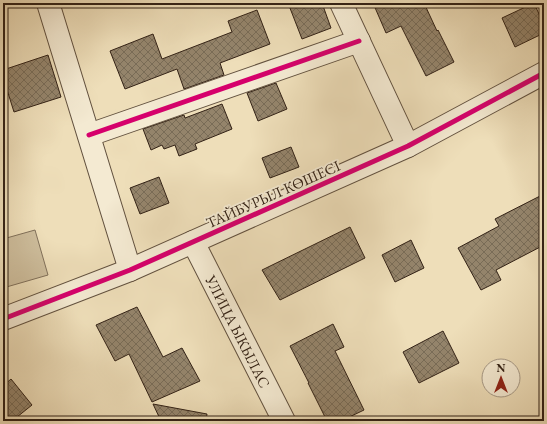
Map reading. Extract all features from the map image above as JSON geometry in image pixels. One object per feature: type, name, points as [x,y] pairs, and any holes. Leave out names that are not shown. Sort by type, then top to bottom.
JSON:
[{"type":"street","points":[[48,3],[130,270]]},
{"type":"street","points":[[341,3],[408,146]]},
{"type":"street","points":[[89,135],[359,41]]},
{"type":"street","name":"ТАЙБУРЫЛ КӨШЕСІ","points":[[3,319],[130,270],[408,146],[544,73]]},
{"type":"street","name":"УЛИЦА ЫКЫЛАС","points":[[193,242],[284,421]]},
{"type":"shaded area","points":[[35,230],[48,275],[3,288],[3,239]]},
{"type":"building","points":[[288,3],[322,3],[331,28],[302,39]]},
{"type":"building","points":[[373,3],[424,3],[454,62],[426,76],[401,26],[386,33]]},
{"type":"building","points":[[534,3],[544,25],[544,33],[515,47],[502,18]]},
{"type":"building","points":[[257,10],[270,44],[220,63],[224,75],[184,89],[177,69],[125,89],[110,51],[153,34],[162,59],[232,32],[228,21]]},
{"type":"building","points":[[48,55],[61,97],[14,112],[3,77],[3,70]]},
{"type":"building","points":[[276,83],[287,109],[258,121],[247,93]]},
{"type":"building","points":[[222,104],[232,129],[195,144],[197,149],[179,156],[175,145],[164,149],[162,145],[151,150],[143,129],[184,115],[185,118]]},
{"type":"building","points":[[291,147],[299,167],[270,178],[262,158]]},
{"type":"building","points":[[159,177],[169,203],[140,214],[130,188]]},
{"type":"building","points":[[544,194],[544,245],[496,270],[501,280],[481,290],[458,248],[499,226],[495,219]]},
{"type":"building","points":[[350,227],[365,258],[280,300],[262,270]]},
{"type":"building","points":[[411,240],[424,268],[395,282],[382,255]]},
{"type":"building","points":[[137,307],[163,357],[182,348],[200,381],[152,402],[129,354],[115,361],[96,325]]},
{"type":"building","points":[[333,324],[344,347],[335,351],[364,410],[341,421],[327,421],[290,346]]},
{"type":"building","points":[[443,331],[459,363],[419,383],[403,352]]},
{"type":"building","points":[[11,379],[32,405],[12,421],[3,421],[3,386]]},
{"type":"building","points":[[153,404],[207,414],[206,421],[161,421]]},
{"type":"cycle path","points":[[89,135],[359,41]]},
{"type":"cycle path","points":[[3,319],[130,270],[408,146],[544,73]]}]
